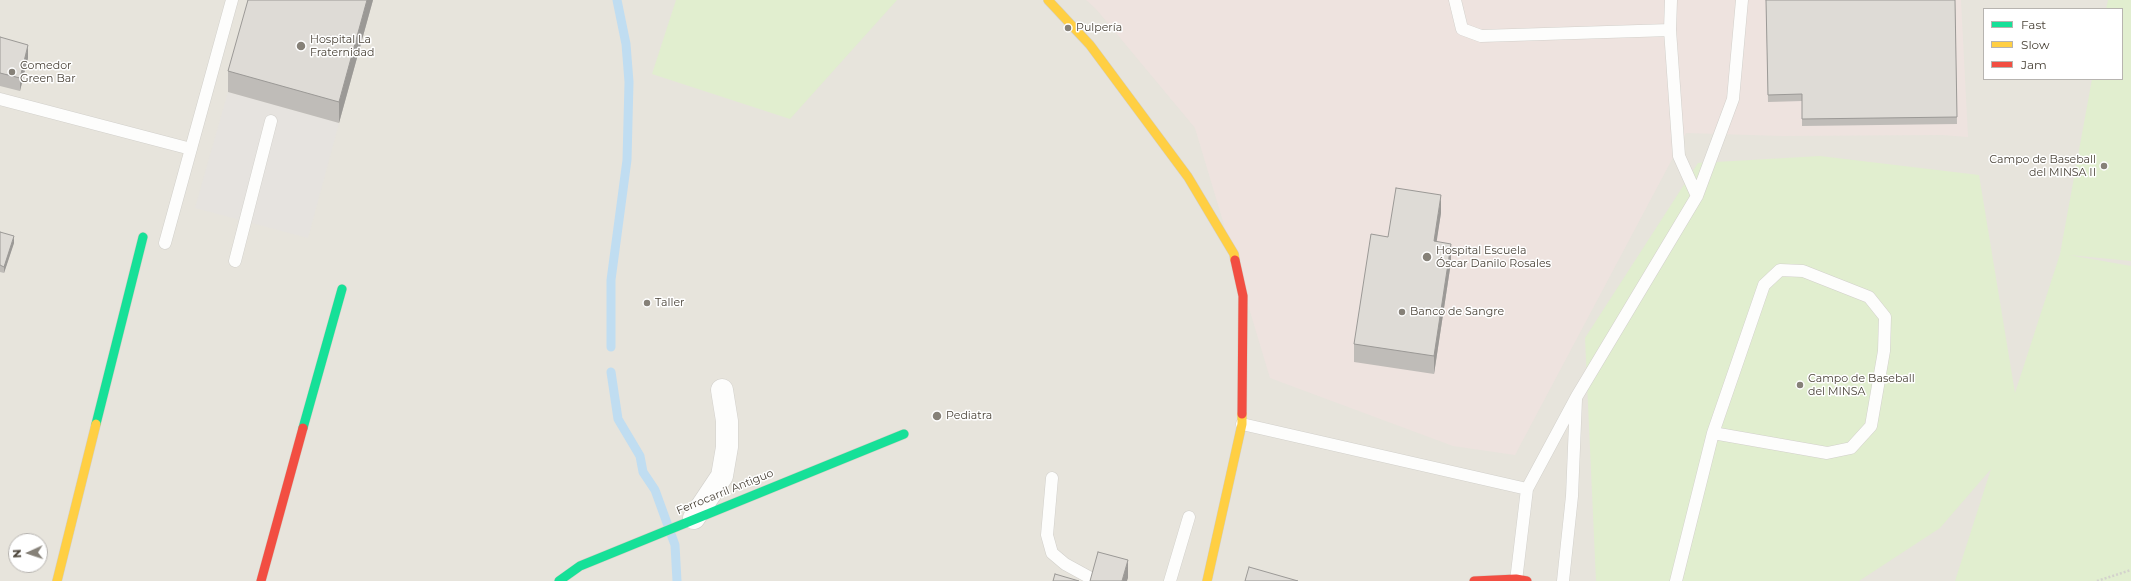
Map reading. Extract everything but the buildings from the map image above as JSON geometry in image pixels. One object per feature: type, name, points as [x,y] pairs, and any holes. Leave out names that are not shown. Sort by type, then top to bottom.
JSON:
[{"type":"street","points":[[1048,0],[1090,45],[1188,177],[1234,254],[1243,296],[1242,424],[1207,581]]},
{"type":"street","points":[[57,581],[143,237]]},
{"type":"street","points":[[261,581],[342,289]]},
{"type":"street","points":[[694,518],[722,476],[727,447],[727,421],[722,390]]},
{"type":"street","name":"Ferrocarril Antiguo","points":[[559,581],[580,566],[694,518],[904,434]]},
{"type":"street","points":[[1474,581],[1520,580]]},
{"type":"lane","points":[[165,243],[232,0]]},
{"type":"lane","points":[[1455,0],[1462,29],[1481,36],[1670,30]]},
{"type":"lane","points":[[1671,0],[1670,30],[1679,156],[1697,196]]},
{"type":"lane","points":[[1520,580],[1526,489],[1577,396],[1697,196],[1733,99],[1742,0]]},
{"type":"lane","points":[[0,99],[191,149]]},
{"type":"lane","points":[[235,261],[271,120]]},
{"type":"lane","points":[[1676,581],[1713,433],[1764,285],[1780,270],[1803,272],[1869,298],[1885,317],[1884,351],[1871,426],[1851,448],[1827,453],[1713,433]]},
{"type":"lane","points":[[1563,581],[1572,496],[1577,396]]},
{"type":"lane","points":[[1242,424],[1526,489]]},
{"type":"lane","points":[[1052,478],[1047,536],[1052,553],[1065,564],[1096,580]]},
{"type":"lane","points":[[1170,581],[1189,517]]},
{"type":"path","points":[[2097,581],[2131,570]]},
{"type":"shaded area","points":[[0,0],[2131,0],[2131,581],[0,581]]},
{"type":"shaded area","name":"Hospital Escuela Óscar Danilo Rosales","points":[[1086,0],[1961,0],[1968,137],[1942,135],[1782,136],[1686,133],[1515,455],[1453,446],[1270,378],[1195,128],[1096,9]]},
{"type":"shaded area","points":[[228,92],[339,123],[308,238],[195,208]]},
{"type":"green space","points":[[676,0],[897,0],[790,119],[652,74]]},
{"type":"green space","name":"Campo de Baseball del MINSA","points":[[2108,0],[2131,0],[2131,261],[2069,255],[2131,266],[2131,581],[1955,581],[1991,469],[1940,528],[1859,581],[1596,581],[1585,338],[1698,163],[1820,156],[1979,175],[2015,393],[2060,254],[2092,80],[2123,80],[2123,8],[2106,8]]},
{"type":"waterway","points":[[611,347],[611,280],[627,160],[629,82],[626,44],[617,0]]},
{"type":"waterway","points":[[611,372],[618,419],[640,456],[643,472],[655,490],[675,545],[677,581]]},
{"type":"traffic: fast","points":[[96,424],[143,237]]},
{"type":"traffic: fast","points":[[303,428],[342,289]]},
{"type":"traffic: fast","points":[[559,581],[580,566],[904,434]]},
{"type":"traffic: slow","points":[[1048,0],[1090,45],[1188,177],[1234,254],[1235,260]]},
{"type":"traffic: slow","points":[[1207,581],[1242,424],[1242,414]]},
{"type":"traffic: slow","points":[[57,581],[96,424]]},
{"type":"traffic: jam","points":[[1235,260],[1243,296],[1242,414]]},
{"type":"traffic: jam","points":[[261,581],[303,428]]},
{"type":"traffic: jam","points":[[1474,581],[1516,579],[1527,581]]},
{"type":"place","name":"Pulpería","points":[[1068,28]]},
{"type":"place","name":"Hospital La Fraternidad","points":[[301,46]]},
{"type":"place","name":"Comedor Green Bar","points":[[12,72]]},
{"type":"place","name":"Campo de Baseball del MINSA II","points":[[2104,166]]},
{"type":"place","name":"Hospital Escuela Óscar Danilo Rosales","points":[[1427,257]]},
{"type":"place","name":"Taller","points":[[647,303]]},
{"type":"place","name":"Banco de Sangre","points":[[1402,312]]},
{"type":"place","name":"Campo de Baseball del MINSA","points":[[1800,385]]},
{"type":"place","name":"Pediatra","points":[[937,416]]}]
